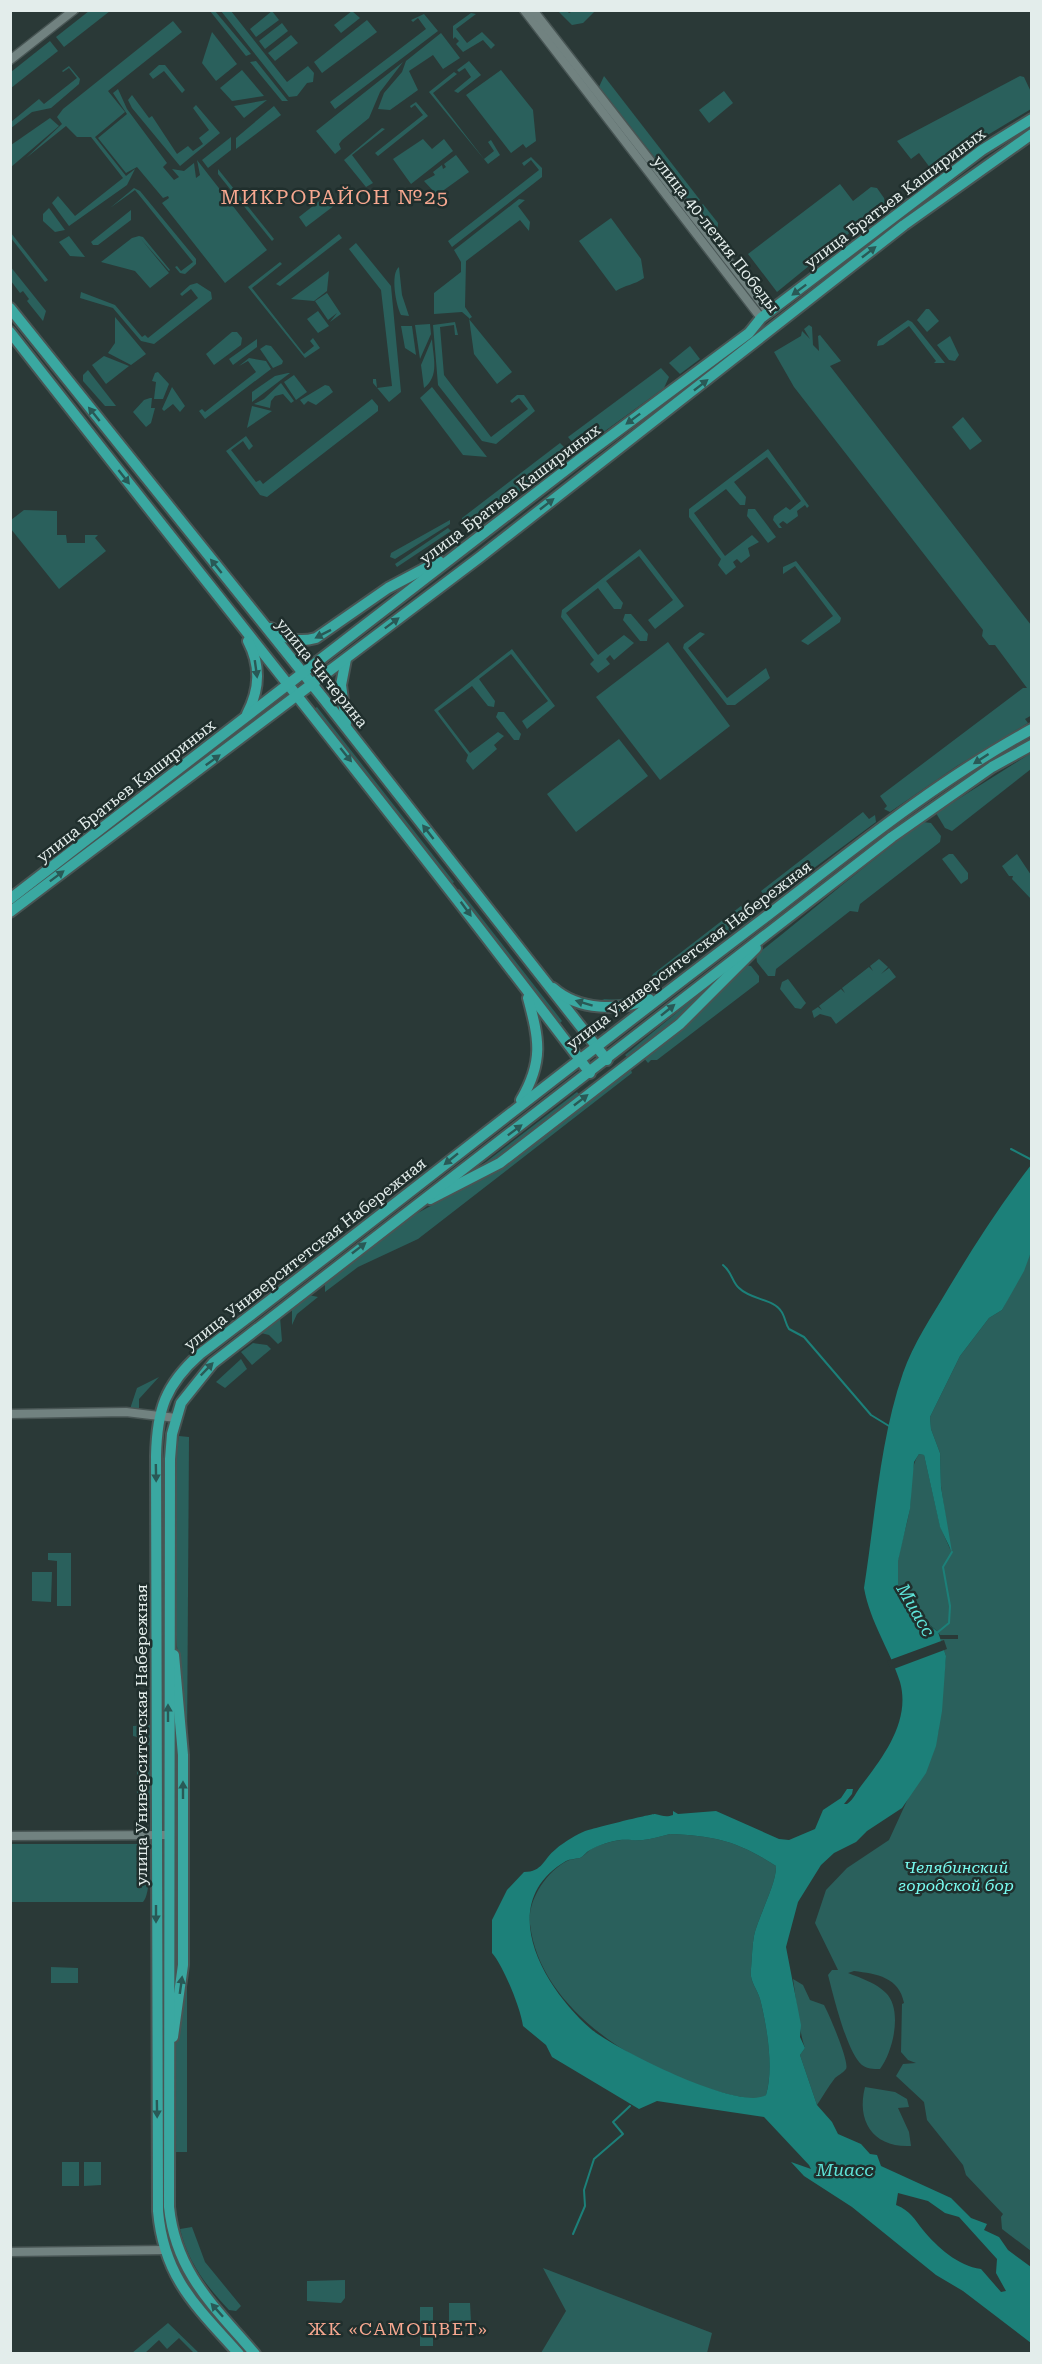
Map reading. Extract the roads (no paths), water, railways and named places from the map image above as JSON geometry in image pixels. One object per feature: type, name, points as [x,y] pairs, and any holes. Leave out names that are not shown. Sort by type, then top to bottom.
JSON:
[{"type":"main road","name":"улица Братьев Кашириных","points":[[10,900],[462,549],[749,333],[765,316],[982,150],[1032,119]]},
{"type":"main road","name":"улица Братьев Кашириных","points":[[10,912],[298,696],[904,225],[1032,134]]},
{"type":"main road","name":"улица Чичерина","points":[[10,308],[347,728],[607,1060]]},
{"type":"main road","name":"улица 40-летия Победы","points":[[765,316],[769,327],[774,327]]},
{"type":"main road","name":"улица Чичерина","points":[[10,332],[461,902],[526,992],[590,1073]]},
{"type":"main road","points":[[253,612],[282,636],[304,641],[316,638],[388,588],[462,549]]},
{"type":"main road","points":[[238,622],[252,650],[257,672],[258,688],[246,717]]},
{"type":"main road","points":[[346,658],[341,685],[347,728]]},
{"type":"main road","name":"улица Университетская Набережная","points":[[239,2354],[177,2281],[164,2250],[158,2211],[155,1835],[156,1456],[159,1414],[166,1394],[200,1354],[595,1045],[887,823],[944,783],[1032,729]]},
{"type":"main road","name":"улица Университетская Набережная","points":[[255,2354],[191,2279],[176,2246],[169,2208],[167,1835],[170,1459],[176,1418],[186,1395],[213,1363],[408,1209],[607,1060],[813,897],[928,810],[1032,745]]},
{"type":"main road","points":[[408,1209],[472,1179],[509,1156],[680,1024],[813,897]]},
{"type":"main road","points":[[541,978],[560,994],[592,1006],[627,1006],[661,995]]},
{"type":"main road","points":[[518,1105],[533,1078],[540,1049],[526,992]]},
{"type":"main road","points":[[167,2064],[183,1965],[183,1755],[168,1621]]},
{"type":"main road","points":[[164,2250],[176,2246]]},
{"type":"street","points":[[10,60],[74,10]]},
{"type":"street","name":"улица 40-летия Победы","points":[[524,10],[765,316]]},
{"type":"street","name":"улица 40-летия Победы","points":[[533,10],[616,124]]},
{"type":"street","points":[[10,1414],[126,1412],[159,1414],[176,1418]]},
{"type":"street","points":[[10,1836],[167,1835]]},
{"type":"street","points":[[10,2252],[164,2250]]},
{"type":"water","name":"Миасс","points":[[1031,1165],[1031,1252],[1024,1271],[1002,1310],[989,1318],[960,1356],[930,1417],[931,1429],[940,1453],[941,1487],[952,1552],[940,1527],[924,1455],[919,1454],[914,1462],[910,1509],[898,1561],[898,1587],[903,1605],[938,1632],[946,1656],[942,1711],[936,1746],[926,1773],[902,1808],[867,1831],[856,1842],[834,1853],[821,1865],[798,1902],[786,1947],[801,2025],[800,2037],[805,2048],[800,2055],[817,2105],[832,2122],[838,2134],[861,2144],[870,2154],[877,2155],[881,2166],[951,2198],[971,2218],[987,2224],[984,2230],[999,2237],[1008,2250],[1031,2267],[1031,2343],[963,2291],[936,2275],[852,2207],[804,2176],[791,2162],[811,2169],[809,2165],[764,2117],[657,2101],[639,2109],[552,2057],[546,2045],[523,2026],[511,1988],[492,1953],[492,1920],[507,1890],[524,1872],[535,1870],[558,1847],[580,1833],[655,1814],[670,1816],[673,1815],[673,1811],[678,1814],[716,1811],[779,1839],[789,1840],[815,1829],[823,1810],[841,1798],[847,1789],[853,1789],[844,1804],[847,1804],[878,1763],[893,1738],[902,1711],[902,1696],[896,1670],[871,1613],[864,1588],[883,1452],[895,1398],[917,1341],[998,1210]],"holes":[[[670,1834],[726,1841],[776,1866],[774,1881],[759,1919],[752,1948],[752,1981],[760,1999],[767,2034],[769,2073],[766,2095],[752,2098],[731,2095],[706,2087],[650,2063],[604,2038],[591,2029],[557,1992],[534,1946],[530,1923],[533,1900],[544,1879],[566,1861],[580,1858],[601,1845]],[[898,2193],[928,2201],[945,2213],[959,2217],[997,2259],[996,2273],[1006,2291],[1001,2292],[981,2269],[964,2264],[941,2249],[909,2213],[896,2205]]]},
{"type":"waterway","points":[[1011,1149],[1032,1160]]},
{"type":"waterway","points":[[723,1265],[737,1286],[744,1292],[778,1307],[789,1329],[804,1337],[871,1415],[889,1426]]},
{"type":"waterway","points":[[938,1632],[949,1623],[950,1606],[943,1567],[952,1552]]},
{"type":"waterway","points":[[573,2234],[585,2206],[584,2190],[594,2159],[623,2134],[613,2122],[630,2106]]},
{"type":"district","name":"МИКРОРАЙОН №25","points":[[335,197]]},
{"type":"district","name":"ЖК «САМОЦВЕТ»","points":[[398,2328]]},
{"type":"park label","name":"Челябинский городской бор","points":[[956,1876]]}]
